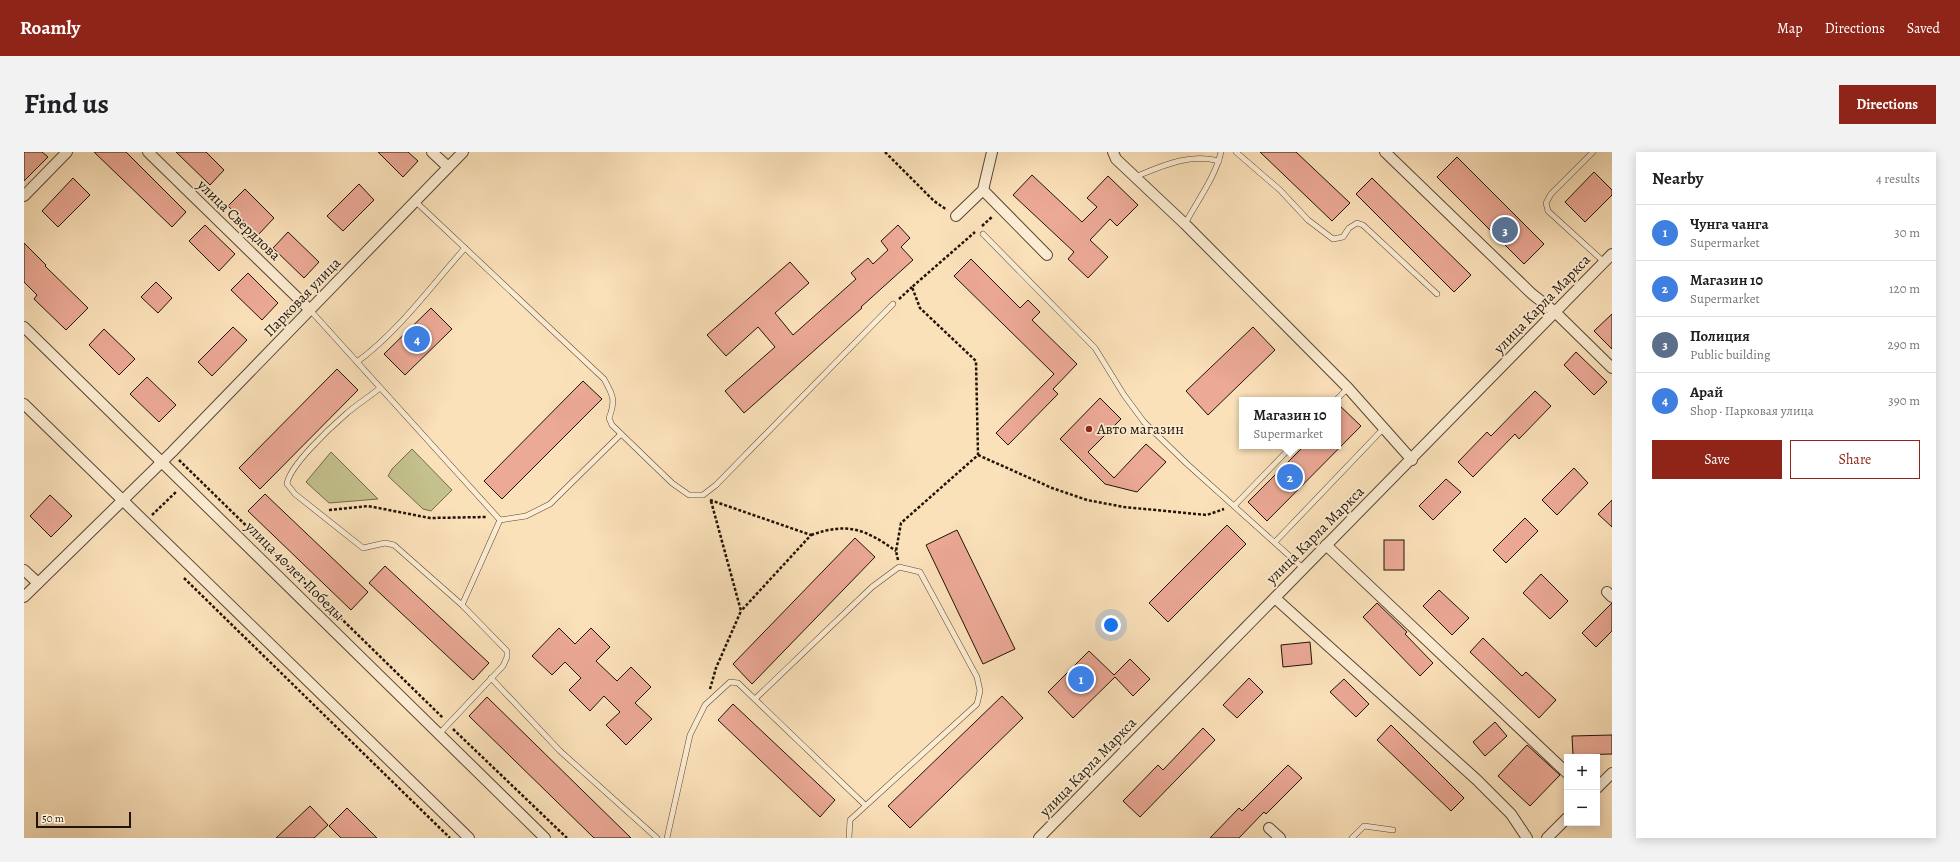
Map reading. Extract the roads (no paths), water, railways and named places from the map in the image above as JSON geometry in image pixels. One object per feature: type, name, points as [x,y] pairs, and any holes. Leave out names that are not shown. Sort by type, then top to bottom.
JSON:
[{"type":"street","points":[[24,196],[67,152]]},
{"type":"street","name":"улица Свердлова","points":[[148,152],[310,310]]},
{"type":"street","points":[[432,152],[448,167]]},
{"type":"street","name":"Парковая улица","points":[[122,500],[172,452],[463,152]]},
{"type":"street","points":[[956,216],[983,190],[992,152]]},
{"type":"street","points":[[1113,152],[1116,159],[1185,224],[1348,388],[1412,460]]},
{"type":"street","points":[[1385,152],[1532,294],[1555,312],[1612,368]]},
{"type":"street","points":[[983,190],[1047,255]]},
{"type":"street","name":"улица Карла Маркса","points":[[1039,838],[1326,545],[1412,460],[1612,254]]},
{"type":"street","name":"улица 40 лет Победы","points":[[24,327],[545,838]]},
{"type":"street","points":[[24,404],[469,838]]},
{"type":"street","points":[[24,597],[122,500]]},
{"type":"street","points":[[1326,545],[1564,770]]},
{"type":"street","points":[[24,570],[38,583]]},
{"type":"street","points":[[1275,598],[1477,780],[1511,814],[1527,838]]},
{"type":"street","points":[[1600,785],[1612,773]]},
{"type":"street","points":[[1547,838],[1564,821]]},
{"type":"street","points":[[1268,828],[1280,838]]},
{"type":"lane","points":[[1185,224],[1209,182],[1219,161],[1221,152]]},
{"type":"lane","points":[[1236,152],[1280,190],[1308,220],[1333,239],[1343,237],[1349,228],[1357,224],[1363,225],[1436,294]]},
{"type":"lane","points":[[1593,152],[1551,194],[1546,203],[1548,211],[1604,262]]},
{"type":"lane","points":[[1135,177],[1181,159],[1210,159],[1219,161]]},
{"type":"lane","points":[[415,201],[604,379],[613,396],[614,404],[609,418],[612,425],[672,483],[689,495],[703,495],[716,485],[893,304]]},
{"type":"lane","points":[[983,234],[1095,348],[1124,395],[1144,422],[1186,463],[1235,505],[1304,569]]},
{"type":"lane","points":[[357,362],[375,349],[412,312],[465,248]]},
{"type":"lane","points":[[310,310],[498,518]]},
{"type":"lane","points":[[380,388],[346,414],[296,465],[287,478],[287,484],[294,494],[363,548],[385,543],[394,545],[462,604],[507,651],[507,657],[503,666],[490,678],[439,734]]},
{"type":"lane","points":[[1339,397],[1348,388]]},
{"type":"lane","points":[[1275,542],[1384,429]]},
{"type":"lane","points":[[498,518],[526,516],[550,504],[621,434]]},
{"type":"lane","points":[[1235,505],[1289,449]]},
{"type":"lane","points":[[462,604],[498,518]]},
{"type":"lane","points":[[755,699],[872,586],[899,567],[920,572],[977,676],[980,698],[977,704],[850,820],[849,838]]},
{"type":"lane","points":[[490,678],[560,751],[657,838]]},
{"type":"lane","points":[[667,838],[690,735],[705,705],[730,682],[738,683],[865,805]]},
{"type":"lane","points":[[1352,838],[1364,826],[1393,830]]},
{"type":"place","name":"Полиция","points":[[1505,230]]},
{"type":"place","name":"Арай","points":[[417,339]]},
{"type":"place","name":"Авто магазин","points":[[1089,429]]},
{"type":"place","name":"Магазин 10","points":[[1290,477]]},
{"type":"place","name":"Чунга чанга","points":[[1081,679]]}]
